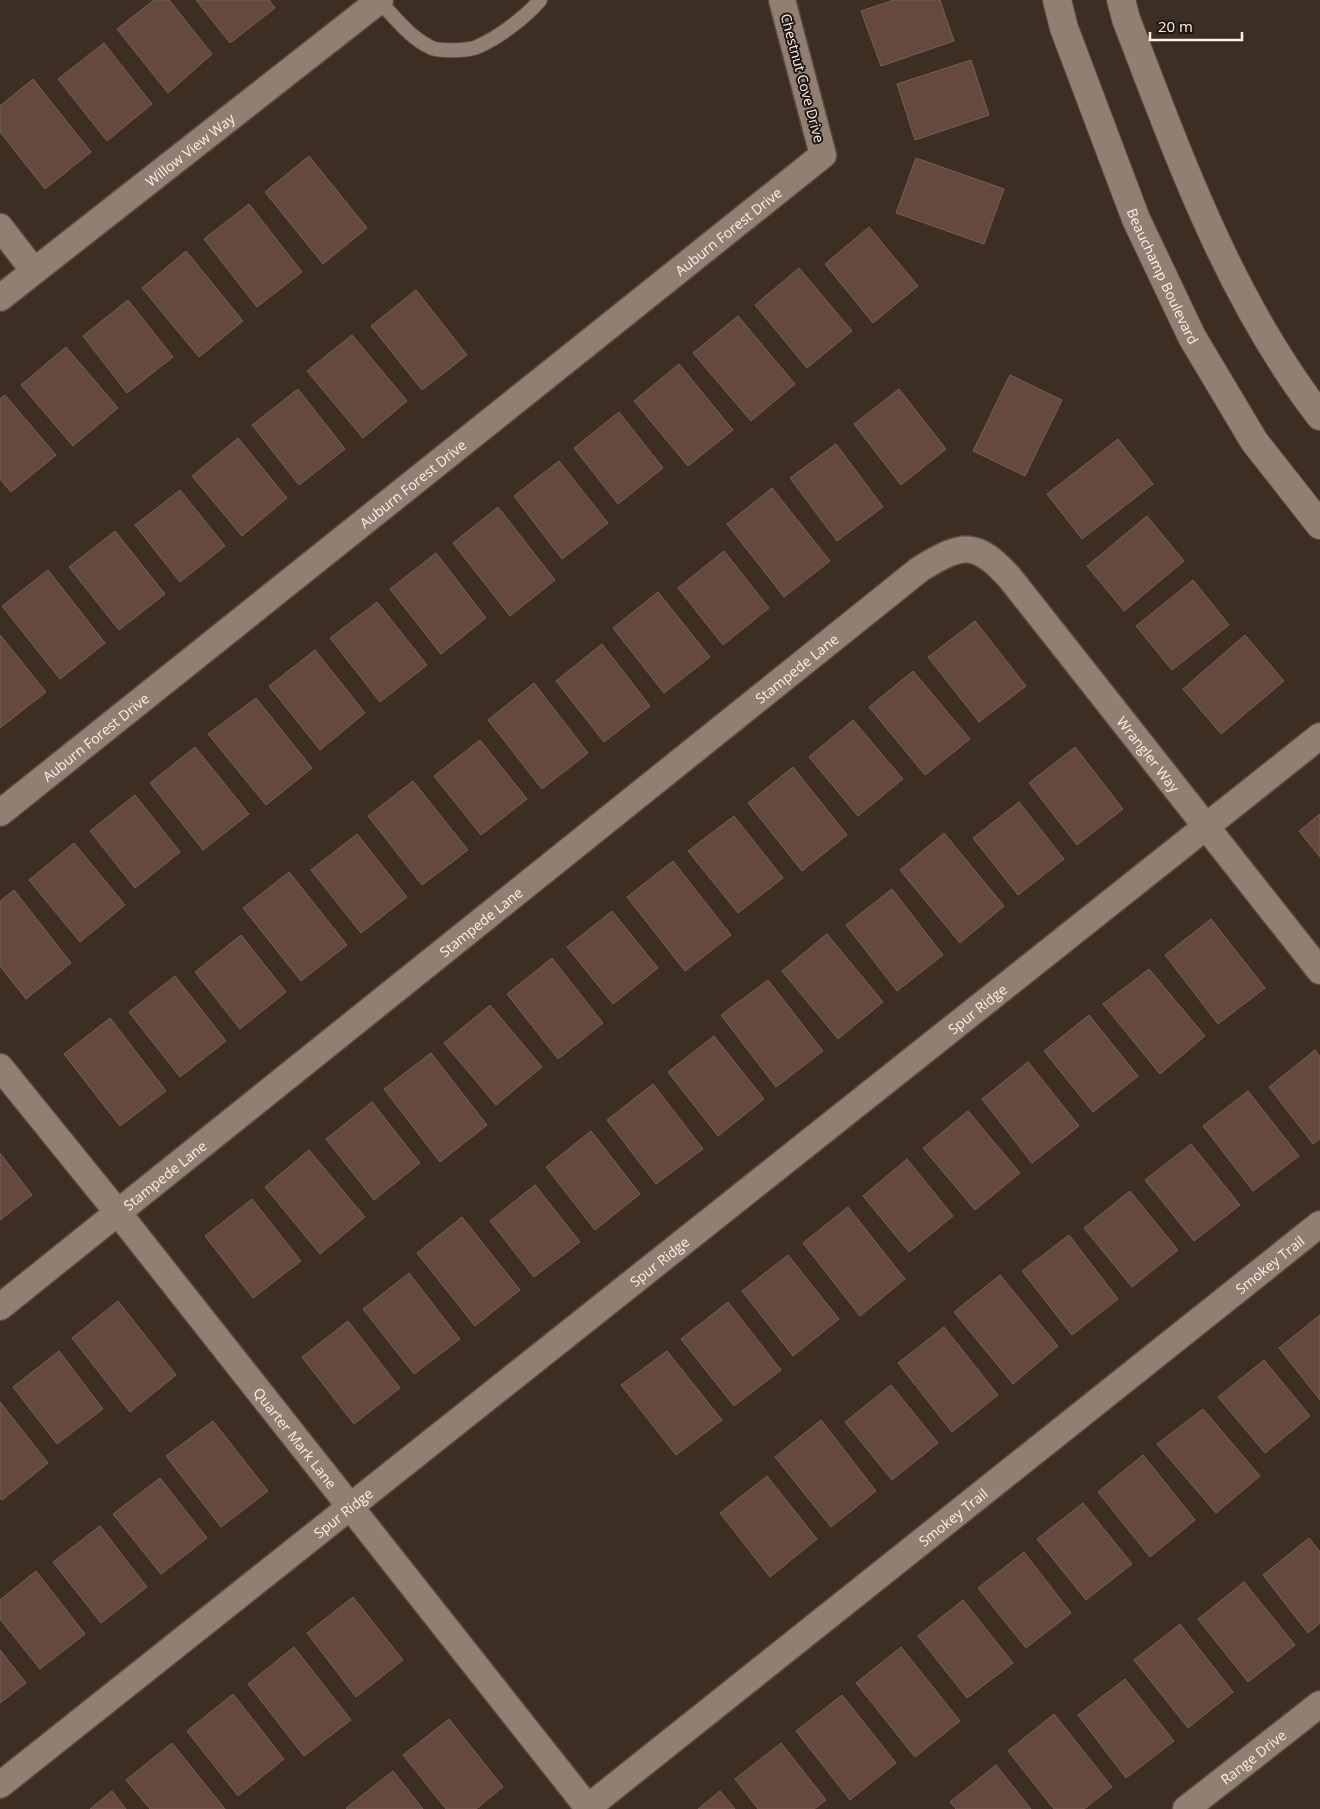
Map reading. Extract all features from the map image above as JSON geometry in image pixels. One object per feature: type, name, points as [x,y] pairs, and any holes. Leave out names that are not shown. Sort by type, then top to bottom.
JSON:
[{"type":"street","name":"Willow View Way","points":[[0,298],[380,0]]},
{"type":"street","name":"Chestnut Cove Drive","points":[[782,0],[823,155]]},
{"type":"street","name":"Beauchamp Boulevard","points":[[1057,0],[1064,28],[1136,219],[1192,337],[1254,441],[1320,525]]},
{"type":"street","points":[[1121,0],[1126,19],[1180,161],[1244,299],[1301,392],[1320,416]]},
{"type":"street","name":"Auburn Forest Drive","points":[[0,813],[823,155]]},
{"type":"street","points":[[0,227],[34,271]]},
{"type":"street","name":"Wrangler Way","points":[[967,547],[993,559],[1010,578],[1320,971]]},
{"type":"street","name":"Stampede Lane","points":[[0,1308],[920,569],[946,553],[967,547]]},
{"type":"street","name":"Spur Ridge","points":[[0,1785],[1320,736]]},
{"type":"street","name":"Quarter Mark Lane","points":[[0,1067],[119,1214],[588,1808]]},
{"type":"street","name":"Smokey Trail","points":[[588,1808],[1320,1224]]},
{"type":"street","name":"Range Drive","points":[[1186,1809],[1320,1704]]},
{"type":"lane","points":[[380,0],[413,37],[432,49],[454,50],[478,47],[529,13],[540,0]]},
{"type":"building","points":[[154,0],[169,0],[212,54],[168,93],[117,29]]},
{"type":"building","points":[[196,0],[269,0],[275,8],[230,43]]},
{"type":"building","points":[[894,0],[940,0],[954,41],[881,66],[861,11]]},
{"type":"building","points":[[104,43],[152,104],[107,141],[58,79]]},
{"type":"building","points":[[971,60],[989,115],[915,140],[897,84]]},
{"type":"building","points":[[33,79],[91,152],[45,189],[0,132],[0,106]]},
{"type":"building","points":[[309,156],[367,228],[323,264],[265,192]]},
{"type":"building","points":[[916,158],[1004,189],[984,244],[896,213]]},
{"type":"building","points":[[249,204],[302,272],[257,307],[204,239]]},
{"type":"building","points":[[869,227],[918,286],[873,323],[825,264]]},
{"type":"building","points":[[186,251],[243,321],[199,357],[142,288]]},
{"type":"building","points":[[799,268],[852,331],[807,368],[755,305]]},
{"type":"building","points":[[416,290],[467,355],[422,390],[371,326]]},
{"type":"building","points":[[128,300],[173,357],[127,393],[83,336]]},
{"type":"building","points":[[738,316],[795,384],[751,421],[693,353]]},
{"type":"building","points":[[352,335],[407,401],[363,438],[307,371]]},
{"type":"building","points":[[66,347],[118,408],[73,446],[21,385]]},
{"type":"building","points":[[679,364],[733,430],[688,466],[634,401]]},
{"type":"building","points":[[1010,375],[1062,400],[1025,476],[973,451]]},
{"type":"building","points":[[298,389],[345,449],[299,485],[252,425]]},
{"type":"building","points":[[899,389],[946,449],[901,485],[854,424]]},
{"type":"building","points":[[5,395],[56,455],[11,492],[0,479],[0,399]]},
{"type":"building","points":[[619,412],[663,468],[618,504],[574,448]]},
{"type":"building","points":[[238,438],[287,498],[242,536],[192,476]]},
{"type":"building","points":[[1118,439],[1153,484],[1082,539],[1047,494]]},
{"type":"building","points":[[836,444],[883,507],[837,541],[790,478]]},
{"type":"building","points":[[559,461],[608,523],[562,559],[514,496]]},
{"type":"building","points":[[772,488],[830,561],[784,597],[727,524]]},
{"type":"building","points":[[180,490],[225,546],[180,582],[135,525]]},
{"type":"building","points":[[498,507],[555,580],[510,616],[453,543]]},
{"type":"building","points":[[1147,516],[1184,561],[1124,611],[1087,566]]},
{"type":"building","points":[[115,531],[165,594],[119,630],[69,567]]},
{"type":"building","points":[[724,551],[769,608],[723,645],[678,588]]},
{"type":"building","points":[[436,553],[486,618],[441,654],[390,589]]},
{"type":"building","points":[[48,570],[105,643],[60,679],[2,606]]},
{"type":"building","points":[[1193,580],[1229,625],[1172,670],[1136,626]]},
{"type":"building","points":[[658,592],[710,657],[664,693],[613,628]]},
{"type":"building","points":[[377,602],[427,665],[380,702],[330,638]]},
{"type":"building","points":[[975,621],[1026,686],[979,722],[928,657]]},
{"type":"building","points":[[0,635],[46,692],[0,728]]},
{"type":"building","points":[[1245,635],[1284,681],[1221,734],[1183,689]]},
{"type":"building","points":[[602,644],[650,706],[604,742],[556,681]]},
{"type":"building","points":[[315,650],[365,713],[320,750],[269,686]]},
{"type":"building","points":[[913,671],[970,739],[925,775],[869,707]]},
{"type":"building","points":[[534,683],[588,753],[542,789],[488,720]]},
{"type":"building","points":[[256,698],[312,768],[266,805],[208,734]]},
{"type":"building","points":[[853,720],[903,779],[858,816],[809,757]]},
{"type":"building","points":[[480,740],[527,799],[481,835],[434,776]]},
{"type":"building","points":[[195,747],[249,814],[203,850],[150,783]]},
{"type":"building","points":[[1075,747],[1123,809],[1077,845],[1029,783]]},
{"type":"building","points":[[793,767],[847,835],[802,871],[748,803]]},
{"type":"building","points":[[413,781],[468,850],[422,885],[368,816]]},
{"type":"building","points":[[135,795],[180,852],[135,888],[90,831]]},
{"type":"building","points":[[1019,802],[1064,859],[1018,895],[973,838]]},
{"type":"building","points":[[1320,814],[1320,857],[1299,831]]},
{"type":"building","points":[[734,816],[783,878],[738,913],[688,851]]},
{"type":"building","points":[[944,833],[1004,906],[960,943],[900,870]]},
{"type":"building","points":[[357,834],[407,897],[361,933],[311,870]]},
{"type":"building","points":[[74,843],[125,905],[80,942],[29,880]]},
{"type":"building","points":[[673,861],[731,935],[685,971],[627,897]]},
{"type":"building","points":[[289,872],[347,945],[301,981],[243,908]]},
{"type":"building","points":[[892,889],[943,955],[897,991],[846,925]]},
{"type":"building","points":[[14,890],[71,963],[26,999],[0,966],[0,901]]},
{"type":"building","points":[[612,911],[658,968],[613,1004],[567,947]]},
{"type":"building","points":[[1211,919],[1265,988],[1218,1024],[1165,955]]},
{"type":"building","points":[[827,934],[883,1002],[838,1039],[782,971]]},
{"type":"building","points":[[241,935],[286,992],[240,1029],[195,972]]},
{"type":"building","points":[[552,958],[603,1023],[558,1059],[507,994]]},
{"type":"building","points":[[1149,969],[1205,1036],[1160,1074],[1103,1004]]},
{"type":"building","points":[[175,976],[226,1041],[180,1077],[129,1012]]},
{"type":"building","points":[[768,980],[823,1051],[776,1087],[721,1015]]},
{"type":"building","points":[[490,1005],[542,1067],[496,1105],[444,1043]]},
{"type":"building","points":[[1089,1015],[1138,1076],[1093,1112],[1044,1051]]},
{"type":"building","points":[[110,1018],[166,1091],[120,1126],[64,1054]]},
{"type":"building","points":[[714,1036],[764,1099],[718,1136],[668,1072]]},
{"type":"building","points":[[1315,1050],[1320,1057],[1320,1139],[1313,1144],[1269,1087]]},
{"type":"building","points":[[431,1053],[487,1125],[440,1162],[384,1089]]},
{"type":"building","points":[[1028,1062],[1079,1126],[1032,1163],[982,1099]]},
{"type":"building","points":[[653,1084],[703,1149],[656,1184],[607,1120]]},
{"type":"building","points":[[1248,1091],[1299,1156],[1253,1191],[1203,1126]]},
{"type":"building","points":[[372,1102],[420,1163],[374,1200],[326,1139]]},
{"type":"building","points":[[968,1111],[1020,1173],[975,1210],[923,1148]]},
{"type":"building","points":[[591,1131],[640,1194],[595,1230],[546,1167]]},
{"type":"building","points":[[1191,1144],[1240,1205],[1194,1241],[1145,1180]]},
{"type":"building","points":[[309,1150],[365,1217],[320,1254],[265,1187]]},
{"type":"building","points":[[0,1153],[32,1195],[0,1220]]},
{"type":"building","points":[[907,1159],[953,1216],[909,1252],[863,1196]]},
{"type":"building","points":[[535,1185],[580,1242],[534,1277],[490,1221]]},
{"type":"building","points":[[1130,1191],[1178,1250],[1132,1287],[1084,1228]]},
{"type":"building","points":[[252,1199],[301,1261],[253,1298],[205,1236]]},
{"type":"building","points":[[848,1207],[905,1279],[860,1316],[803,1243]]},
{"type":"building","points":[[462,1217],[520,1290],[475,1326],[417,1253]]},
{"type":"building","points":[[1069,1235],[1118,1299],[1072,1335],[1022,1271]]},
{"type":"building","points":[[788,1255],[839,1319],[793,1356],[742,1291]]},
{"type":"building","points":[[409,1273],[460,1339],[414,1374],[363,1309]]},
{"type":"building","points":[[1000,1275],[1058,1346],[1013,1384],[954,1312]]},
{"type":"building","points":[[118,1301],[176,1375],[130,1412],[72,1338]]},
{"type":"building","points":[[728,1302],[781,1370],[734,1406],[681,1339]]},
{"type":"building","points":[[1320,1315],[1320,1400],[1279,1348]]},
{"type":"building","points":[[348,1321],[400,1388],[354,1424],[302,1357]]},
{"type":"building","points":[[944,1327],[998,1395],[952,1432],[898,1363]]},
{"type":"building","points":[[59,1351],[103,1409],[57,1444],[13,1387]]},
{"type":"building","points":[[667,1351],[722,1420],[676,1455],[621,1385]]},
{"type":"building","points":[[1264,1360],[1310,1416],[1265,1453],[1218,1397]]},
{"type":"building","points":[[891,1385],[938,1443],[892,1480],[845,1422]]},
{"type":"building","points":[[0,1402],[48,1463],[2,1500],[0,1498]]},
{"type":"building","points":[[1203,1409],[1260,1476],[1216,1513],[1157,1444]]},
{"type":"building","points":[[821,1420],[876,1491],[831,1527],[775,1457]]},
{"type":"building","points":[[213,1421],[268,1491],[221,1527],[166,1456]]},
{"type":"building","points":[[1143,1455],[1195,1520],[1150,1557],[1098,1492]]},
{"type":"building","points":[[767,1476],[817,1539],[770,1577],[720,1513]]},
{"type":"building","points":[[160,1478],[207,1538],[161,1574],[113,1514]]},
{"type":"building","points":[[1083,1503],[1132,1564],[1086,1600],[1037,1539]]},
{"type":"building","points":[[100,1526],[147,1587],[101,1623],[53,1562]]},
{"type":"building","points":[[1309,1538],[1320,1552],[1320,1623],[1308,1633],[1263,1575]]},
{"type":"building","points":[[1024,1552],[1071,1613],[1026,1648],[978,1588]]},
{"type":"building","points":[[36,1571],[85,1634],[40,1669],[0,1619],[0,1600]]},
{"type":"building","points":[[1244,1582],[1295,1645],[1248,1682],[1198,1619]]},
{"type":"building","points":[[353,1597],[403,1660],[356,1697],[307,1633]]},
{"type":"building","points":[[963,1600],[1013,1663],[967,1698],[918,1636]]},
{"type":"building","points":[[1180,1624],[1233,1692],[1188,1728],[1134,1660]]},
{"type":"building","points":[[294,1647],[351,1720],[304,1756],[248,1684]]},
{"type":"building","points":[[901,1647],[960,1721],[915,1757],[856,1683]]},
{"type":"building","points":[[0,1650],[26,1683],[0,1703]]},
{"type":"building","points":[[1125,1679],[1174,1741],[1126,1778],[1078,1715]]},
{"type":"building","points":[[233,1694],[284,1759],[238,1796],[187,1731]]},
{"type":"building","points":[[842,1695],[896,1763],[850,1800],[796,1731]]},
{"type":"building","points":[[1054,1714],[1112,1787],[1084,1809],[1054,1809],[1008,1751]]},
{"type":"building","points":[[449,1719],[503,1787],[476,1809],[446,1809],[403,1755]]},
{"type":"building","points":[[172,1743],[225,1809],[150,1809],[126,1780]]},
{"type":"building","points":[[781,1743],[826,1800],[814,1809],[758,1809],[735,1779]]},
{"type":"building","points":[[996,1765],[1031,1809],[956,1809],[950,1802]]},
{"type":"building","points":[[393,1771],[423,1809],[346,1808]]},
{"type":"building","points":[[112,1791],[126,1809],[90,1809]]},
{"type":"building","points":[[720,1791],[735,1809],[698,1809]]}]
